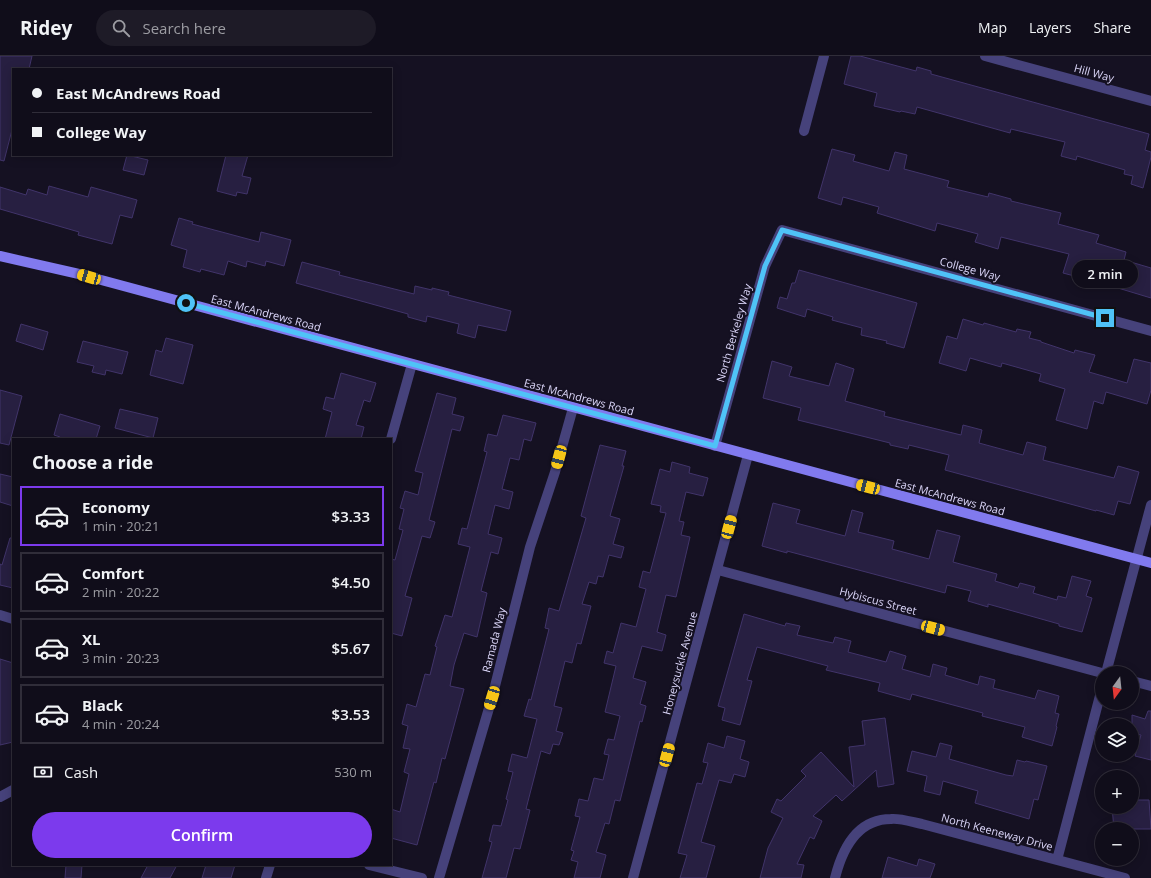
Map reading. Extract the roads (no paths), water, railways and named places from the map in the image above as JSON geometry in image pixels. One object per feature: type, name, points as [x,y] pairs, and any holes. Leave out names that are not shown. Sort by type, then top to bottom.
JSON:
[{"type":"main road","name":"East McAndrews Road","points":[[0,256],[79,274],[1151,563]]},
{"type":"street","points":[[804,131],[824,56]]},
{"type":"street","name":"Hill Way","points":[[985,56],[1151,100]]},
{"type":"street","name":"College Way","points":[[782,230],[1151,331]]},
{"type":"street","name":"North Berkeley Way","points":[[715,446],[765,266],[782,230]]},
{"type":"street","points":[[391,438],[412,364]]},
{"type":"street","name":"Ramada Way","points":[[439,878],[492,698],[530,547],[555,472],[573,408]]},
{"type":"street","name":"Honeysuckle Avenue","points":[[633,878],[718,570],[748,455]]},
{"type":"street","points":[[1108,666],[1151,505]]},
{"type":"street","name":"Hybiscus Street","points":[[718,570],[1095,671]]},
{"type":"street","points":[[0,615],[12,619]]},
{"type":"street","points":[[1139,683],[1151,686]]},
{"type":"street","name":"North Keeneway Drive","points":[[835,878],[840,861],[851,838],[873,822],[890,818],[922,824],[1057,860],[1096,710]]},
{"type":"street","points":[[0,797],[12,791]]},
{"type":"street","points":[[1057,860],[1125,878]]},
{"type":"street","points":[[266,878],[270,866]]},
{"type":"street","points":[[373,866],[422,878]]}]
